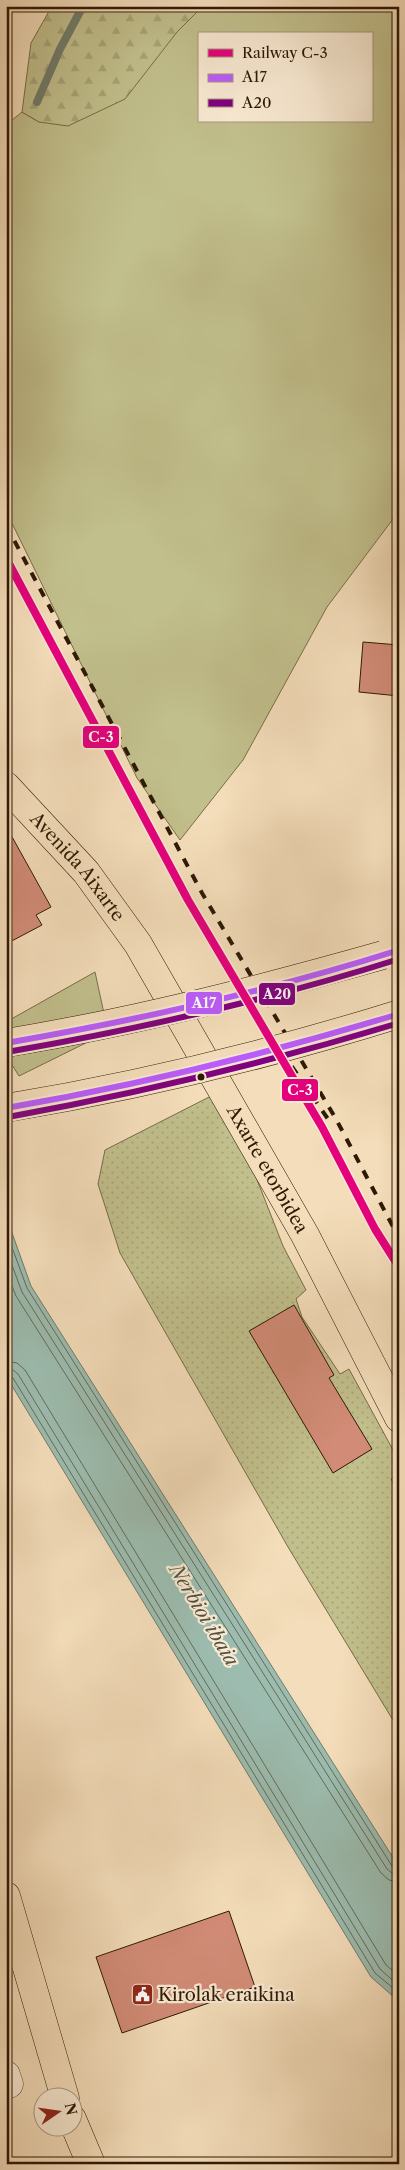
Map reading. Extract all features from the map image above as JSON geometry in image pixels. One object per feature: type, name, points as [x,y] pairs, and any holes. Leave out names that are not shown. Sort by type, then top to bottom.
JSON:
[{"type":"main road","name":"Avenida Aixarte","points":[[6,786],[86,872],[126,927]]},
{"type":"main road","name":"Axarte etorbidea","points":[[126,927],[138,944],[305,1235],[399,1418]]},
{"type":"main road","points":[[6,1043],[158,1014],[272,987],[383,955]]},
{"type":"main road","points":[[6,1108],[170,1075],[314,1040],[399,1014]]},
{"type":"main road","points":[[6,1896],[62,2088]]},
{"type":"main road","points":[[69,2164],[70,2138]]},
{"type":"main road","points":[[80,2138],[91,2164]]},
{"type":"green space","points":[[52,6],[203,6],[177,32],[125,99],[68,126],[39,122],[22,112],[31,43]]},
{"type":"green space","points":[[203,6],[399,6],[399,511],[327,607],[243,760],[180,840],[137,778],[6,511],[6,125],[22,112],[39,122],[177,32]]},
{"type":"green space","points":[[95,972],[108,1032],[19,1076],[6,1055],[6,1022]]},
{"type":"green space","points":[[217,1093],[254,1172],[283,1246],[306,1290],[296,1299],[302,1317],[340,1374],[349,1369],[399,1461],[399,1474],[391,1479],[399,1494],[399,1730],[288,1547],[120,1253],[98,1184],[105,1150]]},
{"type":"water","name":"Nerbioi ibaia","points":[[6,1216],[31,1286],[399,1867],[399,1997],[395,1998],[371,1977],[6,1376]]},
{"type":"building","points":[[363,642],[399,645],[399,696],[359,692]]},
{"type":"building","points":[[6,826],[51,907],[36,915],[42,925],[6,944]]},
{"type":"building","points":[[294,1305],[334,1375],[329,1378],[372,1449],[333,1473],[249,1331]]},
{"type":"building","points":[[229,1911],[255,1987],[122,2033],[96,1957]]},
{"type":"waterway","points":[[37,102],[60,49],[83,6]]},
{"type":"railway","points":[[6,525],[202,893],[336,1119],[399,1238]]},
{"type":"railway","points":[[251,1007],[328,1119]]},
{"type":"rail line","name":"C-3","points":[[6,558],[188,900],[322,1127],[375,1229],[399,1267]]},
{"type":"transit line","name":"A17","points":[[6,1043],[105,1025],[204,1003],[302,979],[399,950]]},
{"type":"transit line","name":"A20","points":[[7,1052],[106,1034],[204,1012],[302,988],[399,959]]},
{"type":"transit line","name":"A17","points":[[6,1108],[204,1067],[302,1042],[399,1014]]},
{"type":"transit line","name":"A20","points":[[8,1117],[107,1098],[205,1076],[399,1023]]},
{"type":"place","name":"Kirolak eraikina","points":[[142,1995]]}]
